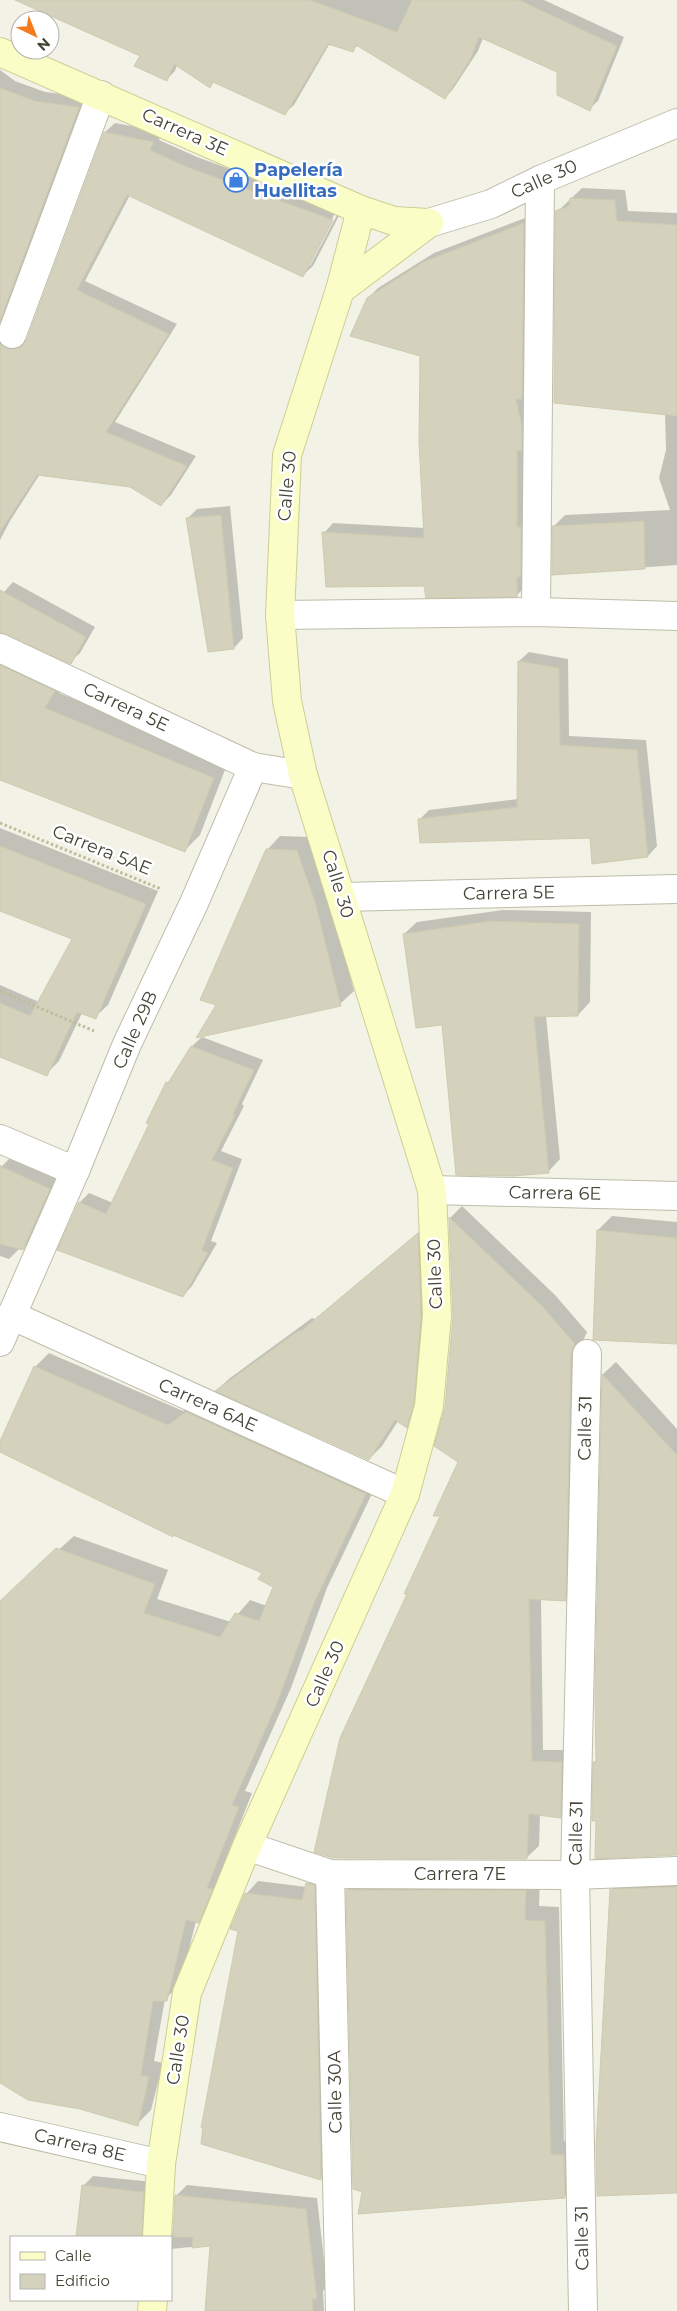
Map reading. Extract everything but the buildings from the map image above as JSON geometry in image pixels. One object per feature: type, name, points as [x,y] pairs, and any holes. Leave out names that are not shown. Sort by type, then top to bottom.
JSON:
[{"type":"main road","name":"Carrera 3E","points":[[0,52],[361,210],[394,221],[429,223]]},
{"type":"main road","name":"Calle 30","points":[[156,2236],[161,2164],[187,1993],[247,1846],[405,1494],[429,1406],[436,1325],[432,1190],[303,775],[287,701],[280,615],[287,455],[340,290],[361,210]]},
{"type":"main road","name":"Calle 30","points":[[340,290],[429,223]]},
{"type":"street","points":[[12,334],[100,95]]},
{"type":"street","name":"Calle 30","points":[[429,223],[491,204],[540,180],[677,123]]},
{"type":"street","points":[[536,612],[540,180]]},
{"type":"street","points":[[280,615],[536,612],[677,616]]},
{"type":"street","name":"Carrera 5E","points":[[0,648],[253,767]]},
{"type":"street","points":[[253,767],[303,775]]},
{"type":"street","name":"Calle 29B","points":[[0,1342],[75,1171],[127,1044],[194,903],[253,767]]},
{"type":"street","name":"Carrera 5E","points":[[342,896],[677,889]]},
{"type":"street","points":[[0,1139],[75,1171]]},
{"type":"street","name":"Carrera 6E","points":[[432,1190],[677,1196]]},
{"type":"street","name":"Carrera 6AE","points":[[11,1315],[405,1494]]},
{"type":"street","name":"Calle 31","points":[[583,2311],[575,1875],[587,1354]]},
{"type":"street","name":"Carrera 7E","points":[[247,1846],[330,1874],[575,1875],[677,1871]]},
{"type":"street","name":"Calle 30A","points":[[330,1874],[340,2311]]},
{"type":"street","name":"Carrera 8E","points":[[0,2127],[161,2164]]},
{"type":"path","name":"Carrera 5AE","points":[[0,823],[194,903]]},
{"type":"path","points":[[0,991],[127,1044]]},
{"type":"place","name":"Papelería Huellitas","points":[[236,180]]}]
